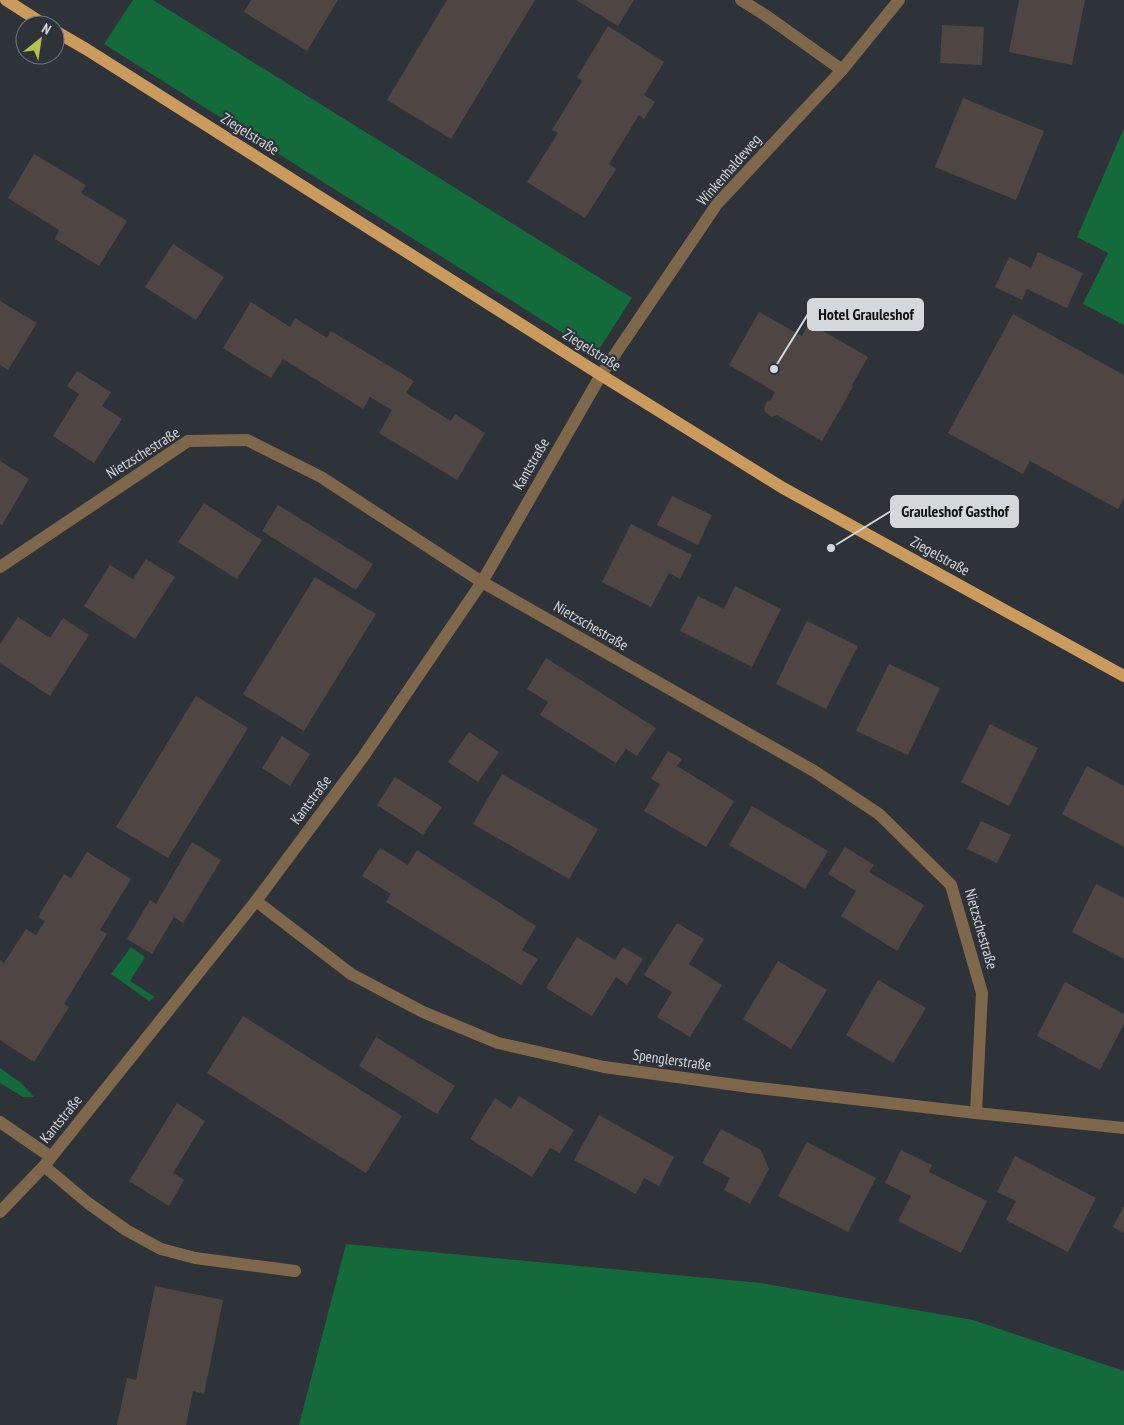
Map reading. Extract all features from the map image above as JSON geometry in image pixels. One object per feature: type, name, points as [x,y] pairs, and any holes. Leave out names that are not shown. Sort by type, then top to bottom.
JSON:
[{"type":"main road","points":[[6,0],[29,15]]},
{"type":"main road","name":"Ziegelstraße","points":[[65,37],[783,488],[1124,676]]},
{"type":"street","points":[[741,0],[842,70]]},
{"type":"street","name":"Winkenhaldeweg","points":[[601,375],[717,204],[842,70],[899,0]]},
{"type":"street","name":"Kantstraße","points":[[0,1212],[48,1162],[256,901],[363,757],[482,582],[601,375]]},
{"type":"street","name":"Nietzschestraße","points":[[0,567],[188,442],[247,440],[321,477],[482,582],[814,771],[879,814],[951,885],[982,993],[976,1113]]},
{"type":"street","name":"Spenglerstraße","points":[[256,901],[351,974],[423,1012],[498,1043],[604,1066],[750,1087],[1124,1128]]},
{"type":"street","points":[[0,1122],[48,1162],[88,1203],[126,1230],[162,1249],[195,1258],[295,1271]]},
{"type":"green space","points":[[133,0],[153,0],[632,298],[596,354],[104,44]]},
{"type":"green space","points":[[1124,128],[1124,325],[1083,304],[1108,253],[1077,237]]},
{"type":"green space","points":[[131,947],[145,957],[130,981],[155,997],[149,1001],[111,974]]},
{"type":"green space","points":[[0,1068],[21,1083],[34,1097],[23,1097],[0,1083]]},
{"type":"green space","points":[[346,1244],[761,1283],[973,1320],[1124,1371],[1124,1425],[299,1425]]},
{"type":"building","points":[[251,0],[338,0],[307,51],[244,12]]},
{"type":"building","points":[[447,0],[535,0],[451,139],[387,100]]},
{"type":"building","points":[[576,0],[634,0],[618,26]]},
{"type":"building","points":[[1019,0],[1085,0],[1072,65],[1009,52]]},
{"type":"building","points":[[942,25],[984,27],[982,65],[940,63]]},
{"type":"building","points":[[608,26],[664,62],[644,95],[655,102],[644,119],[639,115],[609,164],[616,169],[585,218],[527,182],[558,133],[552,130],[582,81],[577,77]]},
{"type":"building","points":[[963,98],[1044,131],[1016,200],[935,167]]},
{"type":"building","points":[[34,154],[86,185],[81,193],[127,221],[99,266],[55,239],[59,230],[8,198]]},
{"type":"building","points":[[173,244],[224,277],[196,320],[145,287]]},
{"type":"building","points":[[1038,252],[1083,273],[1067,308],[1027,289],[1022,300],[995,287],[1009,257],[1031,268]]},
{"type":"building","points":[[0,301],[37,323],[8,370],[0,365]]},
{"type":"building","points":[[251,302],[290,327],[295,318],[327,338],[331,331],[414,381],[406,393],[451,421],[455,414],[485,433],[457,480],[379,433],[392,410],[370,397],[363,409],[283,359],[271,378],[223,348]]},
{"type":"building","points":[[759,312],[802,336],[809,323],[868,357],[822,441],[777,415],[772,417],[765,412],[764,408],[767,401],[771,400],[775,392],[729,365]]},
{"type":"building","points":[[1013,314],[1124,375],[1124,498],[1118,509],[1030,461],[1023,474],[948,433]]},
{"type":"building","points":[[77,371],[111,392],[102,406],[122,419],[94,463],[53,436],[79,394],[67,386]]},
{"type":"building","points":[[0,461],[29,479],[2,525],[0,524]]},
{"type":"building","points":[[672,496],[712,515],[698,545],[657,525]]},
{"type":"building","points":[[204,503],[262,540],[237,579],[178,542]]},
{"type":"building","points":[[278,505],[373,564],[356,590],[262,531]]},
{"type":"building","points":[[631,524],[692,555],[680,579],[669,573],[651,607],[602,582]]},
{"type":"building","points":[[146,559],[175,577],[135,639],[84,606],[110,565],[133,579]]},
{"type":"building","points":[[315,577],[376,614],[304,731],[243,694]]},
{"type":"building","points":[[735,586],[781,609],[752,667],[680,631],[698,596],[724,609]]},
{"type":"building","points":[[18,617],[50,638],[63,618],[89,635],[50,696],[0,663],[0,644]]},
{"type":"building","points":[[807,621],[858,646],[826,709],[776,684]]},
{"type":"building","points":[[546,658],[656,728],[637,756],[626,749],[616,763],[540,715],[548,702],[527,689]]},
{"type":"building","points":[[889,664],[940,688],[908,755],[856,731]]},
{"type":"building","points":[[196,696],[248,728],[168,858],[116,827]]},
{"type":"building","points":[[990,724],[1038,748],[1009,806],[961,782]]},
{"type":"building","points":[[469,732],[499,752],[478,782],[448,762]]},
{"type":"building","points":[[282,736],[310,754],[290,786],[262,768]]},
{"type":"building","points":[[668,751],[682,759],[677,766],[734,801],[706,847],[644,811],[660,784],[651,779]]},
{"type":"building","points":[[1087,766],[1124,786],[1124,847],[1062,814]]},
{"type":"building","points":[[502,774],[598,829],[569,879],[473,824]]},
{"type":"building","points":[[395,777],[442,807],[423,835],[377,805]]},
{"type":"building","points":[[752,806],[828,851],[805,889],[729,845]]},
{"type":"building","points":[[981,821],[1011,835],[997,863],[967,849]]},
{"type":"building","points":[[192,842],[221,860],[183,923],[174,917],[152,954],[127,939],[150,900],[156,904]]},
{"type":"building","points":[[845,847],[874,865],[869,872],[924,905],[897,951],[841,916],[856,891],[828,874]]},
{"type":"building","points":[[380,848],[408,865],[417,850],[536,926],[522,950],[538,959],[521,985],[386,902],[391,894],[362,876]]},
{"type":"building","points":[[87,852],[131,879],[100,930],[107,934],[64,1004],[69,1007],[34,1062],[0,1040],[0,960],[4,963],[26,929],[36,935],[45,921],[38,917],[64,874],[71,878]]},
{"type":"building","points":[[1096,884],[1124,898],[1124,959],[1072,932]]},
{"type":"building","points":[[677,923],[704,939],[689,964],[722,985],[690,1037],[657,1017],[672,992],[644,975]]},
{"type":"building","points":[[577,937],[615,960],[623,947],[643,959],[627,985],[616,977],[592,1016],[546,988]]},
{"type":"building","points":[[778,961],[827,990],[791,1049],[743,1019]]},
{"type":"building","points":[[878,980],[926,1008],[893,1063],[846,1035]]},
{"type":"building","points":[[1065,982],[1124,1014],[1124,1024],[1100,1070],[1037,1036]]},
{"type":"building","points":[[243,1016],[402,1116],[366,1173],[207,1073]]},
{"type":"building","points":[[376,1037],[455,1086],[437,1114],[359,1066]]},
{"type":"building","points":[[519,1096],[574,1130],[560,1153],[550,1148],[532,1177],[470,1139],[495,1098],[511,1109]]},
{"type":"building","points":[[177,1103],[205,1121],[173,1173],[184,1180],[169,1206],[129,1181]]},
{"type":"building","points":[[599,1115],[674,1157],[659,1186],[644,1178],[636,1194],[574,1160]]},
{"type":"building","points":[[721,1129],[761,1150],[769,1169],[750,1204],[724,1190],[730,1178],[702,1163]]},
{"type":"building","points":[[807,1142],[876,1178],[848,1232],[778,1196]]},
{"type":"building","points":[[901,1150],[932,1165],[929,1172],[987,1201],[961,1253],[898,1221],[911,1196],[885,1183]]},
{"type":"building","points":[[1015,1156],[1096,1198],[1068,1252],[1006,1220],[1016,1201],[997,1192]]},
{"type":"building","points":[[1124,1206],[1124,1233],[1113,1227]]},
{"type":"building","points":[[155,1286],[223,1300],[204,1394],[193,1391],[186,1425],[117,1425],[127,1378],[136,1380]]},
{"type":"place","name":"Hotel Grauleshof","points":[[774,369]]},
{"type":"place","name":"Grauleshof Gasthof","points":[[831,548]]}]
